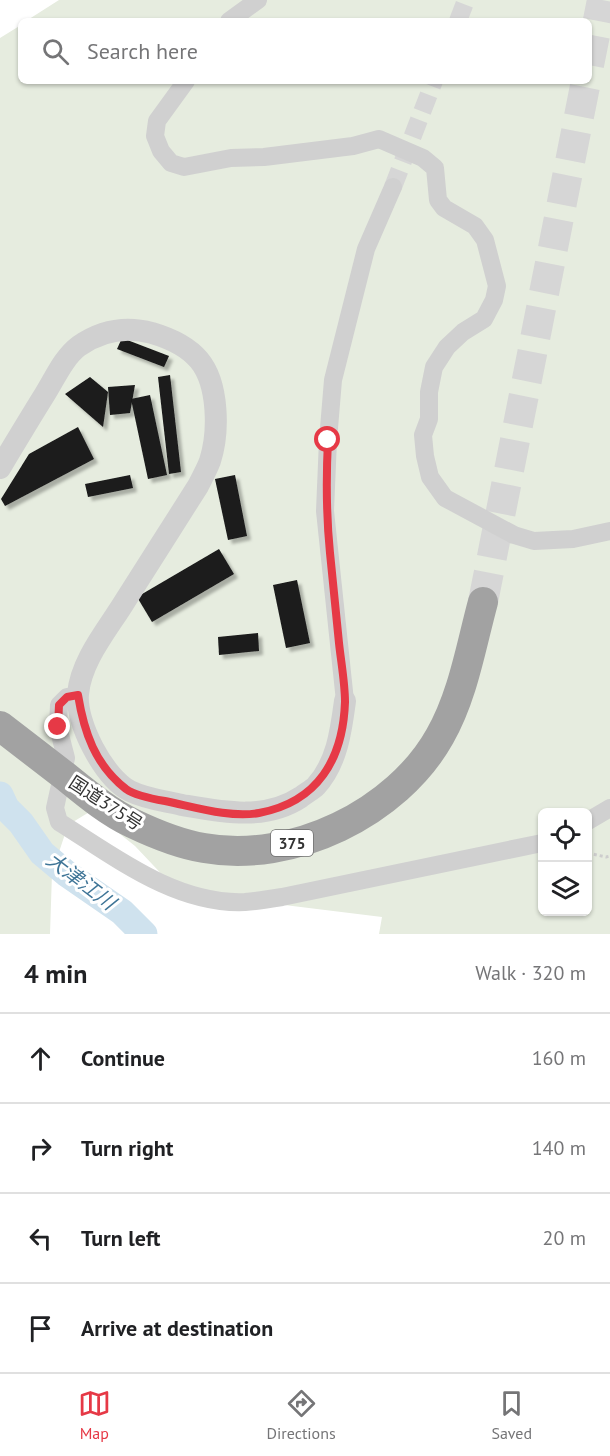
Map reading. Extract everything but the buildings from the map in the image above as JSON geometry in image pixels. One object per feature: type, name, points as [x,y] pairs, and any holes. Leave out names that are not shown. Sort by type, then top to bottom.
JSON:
[{"type":"highway","name":"国道375号","points":[[0,726],[94,800],[129,822],[167,838],[205,848],[240,851],[273,848],[305,840],[347,824],[381,803],[426,758],[441,736],[455,703],[483,602]]},
{"type":"street","points":[[233,18],[258,0]]},
{"type":"street","points":[[184,84],[157,121],[154,136],[161,151],[171,163],[184,167],[231,158],[264,157],[342,148],[379,139],[423,158],[435,168],[438,200],[444,208],[475,226],[485,240],[497,286],[494,300],[483,319],[463,332],[447,348],[434,367],[429,392],[429,418],[423,435],[430,477],[445,498],[514,535],[534,541],[573,539],[610,531]]},
{"type":"street","points":[[0,468],[62,366],[77,347],[101,333],[123,328],[165,337],[185,348],[200,361],[211,384],[216,409],[216,436],[210,462],[198,486],[90,657],[78,695],[82,723],[92,749],[110,772],[128,790],[152,799],[227,813],[258,813],[291,804],[315,787],[334,755],[340,736],[345,701],[325,511],[333,380],[366,249],[393,187]]},
{"type":"street","points":[[78,695],[67,697],[59,705],[58,727],[66,758],[55,808],[59,822],[131,867],[174,889],[214,899],[244,902],[282,897],[538,844]]},
{"type":"street","points":[[592,819],[610,808]]},
{"type":"path","points":[[592,854],[606,857],[610,855]]},
{"type":"shaded area","points":[[59,0],[610,0],[610,934],[379,934],[382,917],[227,898],[170,883],[135,846],[91,811],[68,825],[52,873],[50,934],[0,934],[0,38],[18,27],[18,84],[592,84],[592,18],[31,18]]},
{"type":"waterway","name":"大津江川","points":[[0,795],[6,808],[21,823],[42,853],[67,874],[122,912],[144,934]]},
{"type":"tunnel","points":[[459,18],[466,0]]},
{"type":"tunnel","points":[[592,50],[602,0]]},
{"type":"tunnel","points":[[393,187],[433,84]]},
{"type":"tunnel","points":[[483,602],[585,84]]},
{"type":"route","points":[[58,727],[59,705],[67,697],[78,695],[82,723],[92,749],[128,790],[152,799],[227,813],[258,813],[291,804],[315,787],[330,765],[340,736],[345,701],[325,511],[328,440]]}]
